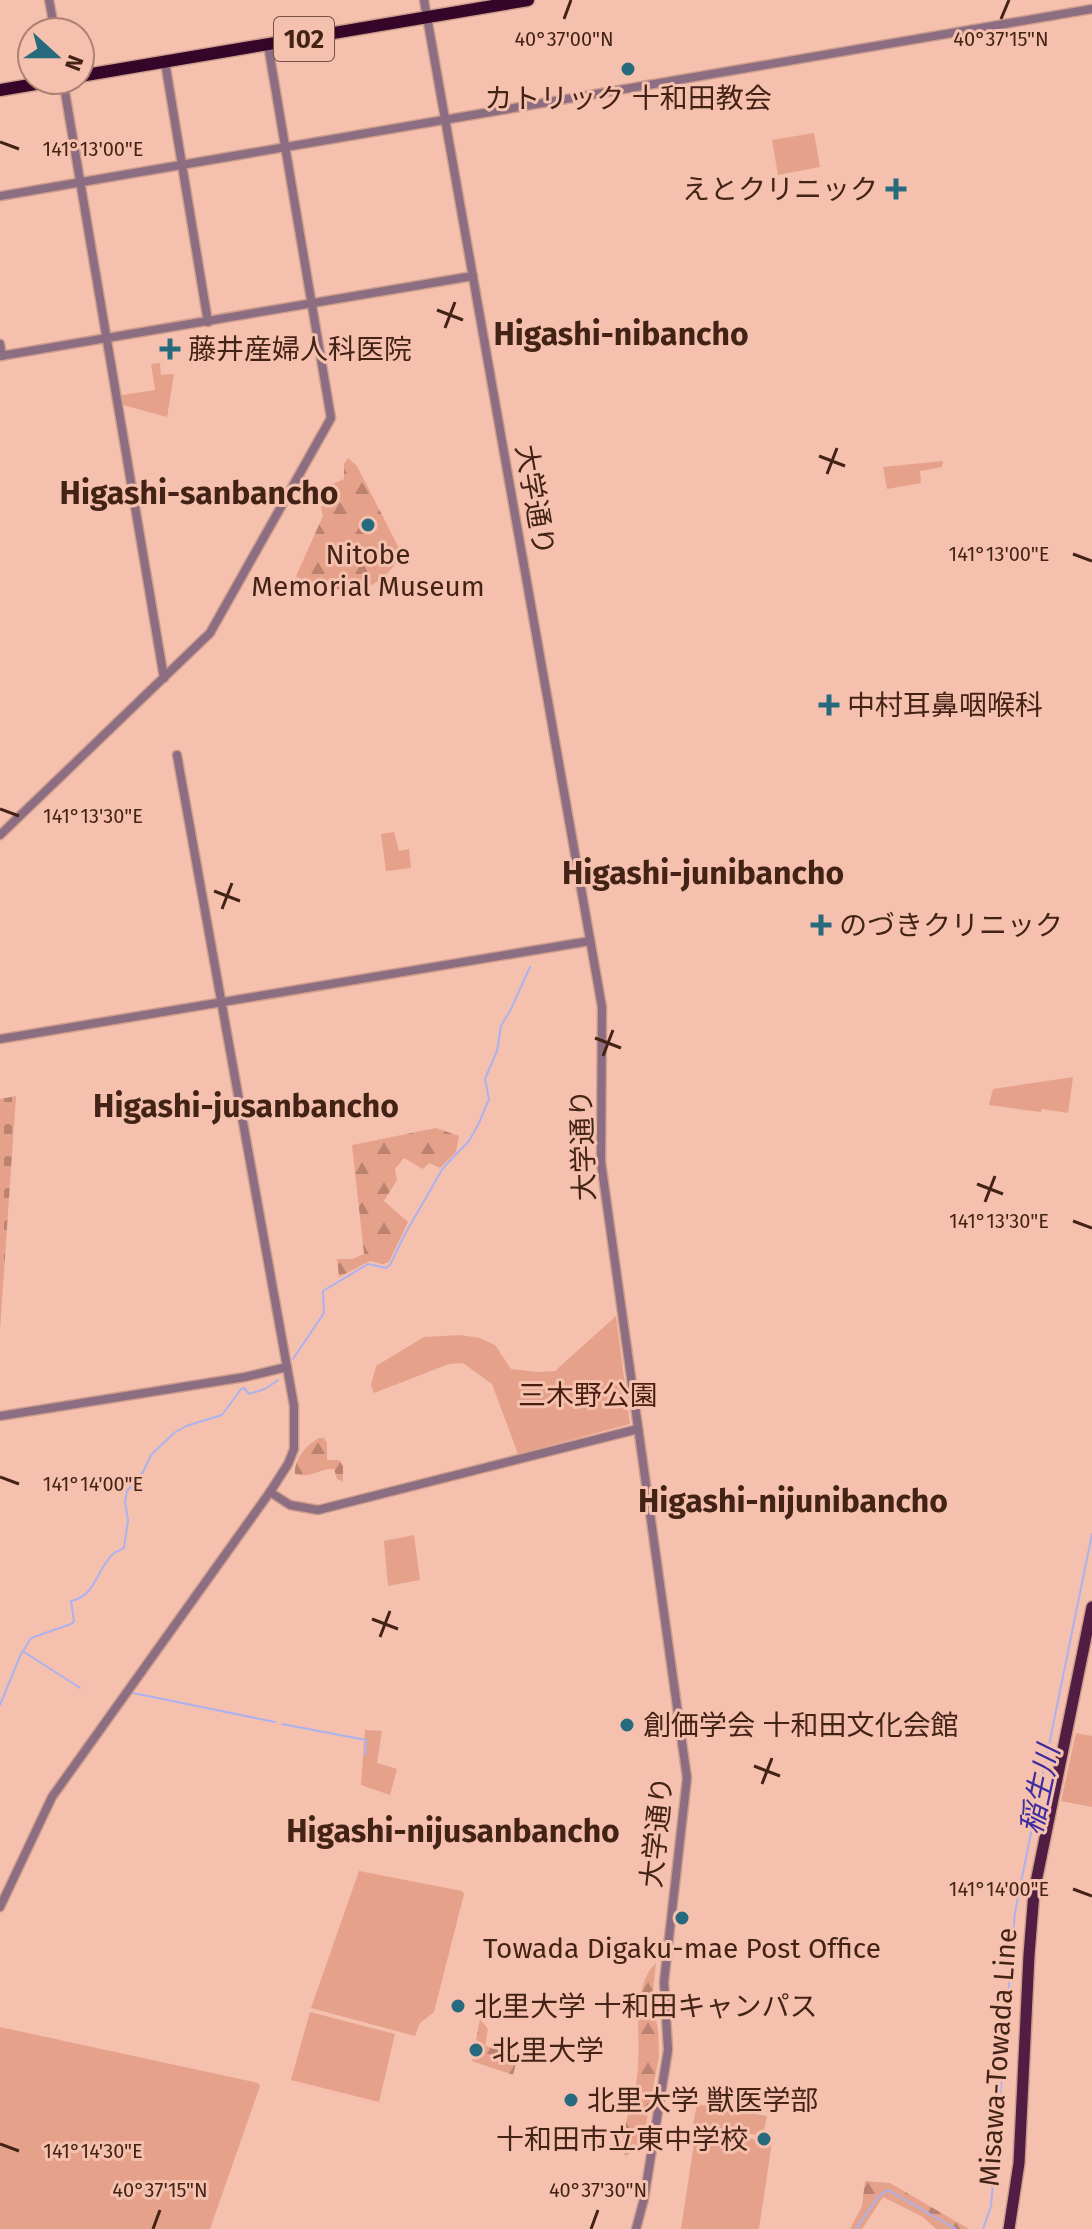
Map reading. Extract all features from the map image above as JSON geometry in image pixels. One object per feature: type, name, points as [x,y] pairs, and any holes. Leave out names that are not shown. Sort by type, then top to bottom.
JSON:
[{"type":"highway","name":"102","points":[[96,73],[528,0]]},
{"type":"main road","name":"Misawa-Towada Line","points":[[1009,2229],[1019,2163],[1034,1892],[1092,1607]]},
{"type":"street","name":"大学通り","points":[[424,0],[602,1007],[601,1162],[687,1778],[664,1982],[668,2050],[644,2199],[636,2229]]},
{"type":"street","points":[[0,196],[1090,10]]},
{"type":"street","points":[[0,835],[210,633],[331,418],[268,45]]},
{"type":"street","points":[[165,62],[208,322]]},
{"type":"street","points":[[64,96],[164,678]]},
{"type":"street","points":[[0,344],[1,356],[473,276]]},
{"type":"street","points":[[0,1907],[57,1789],[270,1492],[294,1449],[294,1406],[177,755]]},
{"type":"street","points":[[0,1039],[590,941]]},
{"type":"street","points":[[0,1416],[245,1377],[287,1367]]},
{"type":"street","points":[[270,1492],[290,1505],[318,1510],[638,1429]]},
{"type":"green space","points":[[814,133],[820,167],[778,175],[772,140]]},
{"type":"green space","points":[[160,363],[161,375],[174,374],[167,417],[123,405],[122,395],[155,390],[151,364]]},
{"type":"green space","points":[[348,458],[357,466],[402,554],[381,579],[369,586],[344,590],[296,576],[323,516],[321,508],[330,485],[344,479],[344,464]]},
{"type":"green space","points":[[943,461],[942,467],[920,471],[921,483],[887,489],[883,467]]},
{"type":"green space","points":[[394,832],[399,851],[409,849],[411,868],[386,871],[381,834]]},
{"type":"green space","points":[[1073,1077],[1068,1113],[989,1105],[993,1089]]},
{"type":"green space","points":[[16,1096],[0,1330],[0,1099]]},
{"type":"green space","points":[[436,1128],[459,1136],[456,1152],[440,1168],[429,1163],[423,1169],[404,1158],[395,1169],[397,1180],[384,1201],[408,1222],[389,1262],[370,1261],[339,1277],[337,1259],[352,1259],[364,1254],[352,1145]]},
{"type":"green space","name":"三木野公園","points":[[616,1316],[630,1424],[518,1454],[492,1384],[463,1363],[449,1364],[374,1393],[371,1385],[376,1366],[424,1337],[460,1335],[480,1338],[495,1345],[511,1369],[555,1371]]},
{"type":"green space","points":[[319,1438],[324,1438],[327,1443],[327,1460],[339,1460],[343,1465],[343,1482],[337,1479],[334,1469],[295,1474],[296,1463],[302,1453]]},
{"type":"green space","points":[[414,1535],[420,1580],[388,1586],[384,1541]]},
{"type":"green space","points":[[365,1730],[382,1731],[377,1763],[397,1769],[390,1795],[361,1785]]},
{"type":"green space","points":[[1076,1733],[1092,1736],[1092,1807],[1061,1801]]},
{"type":"green space","points":[[359,1871],[462,1891],[464,1894],[434,2012],[420,2023],[415,2036],[311,2008]]},
{"type":"green space","points":[[656,1963],[652,2001],[658,2029],[659,2056],[642,2146],[632,2144],[629,2154],[625,2156],[623,2139],[637,2077],[640,2001],[648,1973]]},
{"type":"green space","points":[[310,2012],[395,2034],[379,2102],[291,2080]]},
{"type":"green space","points":[[480,2019],[488,2029],[485,2046],[518,2056],[513,2075],[472,2061]]},
{"type":"green space","points":[[0,2027],[258,2083],[260,2086],[210,2229],[0,2229]]},
{"type":"green space","points":[[697,2104],[767,2116],[763,2136],[693,2124]]},
{"type":"green space","points":[[696,2130],[772,2142],[759,2229],[681,2229]]},
{"type":"green space","points":[[865,2181],[890,2183],[969,2229],[936,2229],[923,2217],[883,2197],[862,2229],[850,2229],[862,2206]]},
{"type":"waterway","points":[[293,1359],[324,1313],[323,1291],[368,1264],[386,1268],[390,1265],[443,1168],[469,1141],[489,1099],[485,1079],[497,1051],[501,1026],[530,967]]},
{"type":"waterway","points":[[0,1705],[20,1656],[31,1638],[71,1624],[74,1621],[71,1601],[86,1594],[107,1560],[124,1548],[128,1520],[127,1491],[143,1472],[151,1455],[186,1426],[222,1415],[241,1389],[244,1388],[249,1394],[265,1389],[278,1380]]},
{"type":"waterway","name":"稲生川","points":[[1004,2048],[1015,1912],[1092,1534]]},
{"type":"waterway","points":[[24,1652],[80,1688]]},
{"type":"waterway","points":[[133,1693],[275,1722]]},
{"type":"waterway","points":[[282,1724],[366,1740],[365,1755]]},
{"type":"waterway","name":"稲生川","points":[[983,2229],[991,2206],[1003,2064]]},
{"type":"waterway","points":[[856,2229],[878,2197],[888,2190],[956,2229]]},
{"type":"place","name":"カトリック 十和田教会","points":[[628,69]]},
{"type":"place","name":"えとクリニック","points":[[896,189]]},
{"type":"place","name":"藤井産婦人科医院","points":[[170,349]]},
{"type":"place","name":"Nitobe Memorial Museum","points":[[368,525]]},
{"type":"place","name":"中村耳鼻咽喉科","points":[[829,705]]},
{"type":"place","name":"のづきクリニック","points":[[821,925]]},
{"type":"place","name":"創価学会 十和田文化会館","points":[[627,1725]]},
{"type":"place","name":"Towada Digaku-mae Post Office","points":[[682,1918]]},
{"type":"place","name":"北里大学 十和田キャンパス","points":[[458,2006]]},
{"type":"place","name":"北里大学","points":[[476,2050]]},
{"type":"place","name":"北里大学 獣医学部","points":[[571,2100]]},
{"type":"place","name":"十和田市立東中学校","points":[[764,2139]]},
{"type":"district","name":"Higashi-nibancho","points":[[621,334]]},
{"type":"district","name":"Higashi-sanbancho","points":[[199,493]]},
{"type":"district","name":"Higashi-junibancho","points":[[703,873]]},
{"type":"district","name":"Higashi-jusanbancho","points":[[246,1106]]},
{"type":"district","name":"Higashi-nijunibancho","points":[[793,1501]]},
{"type":"district","name":"Higashi-nijusanbancho","points":[[453,1831]]}]
